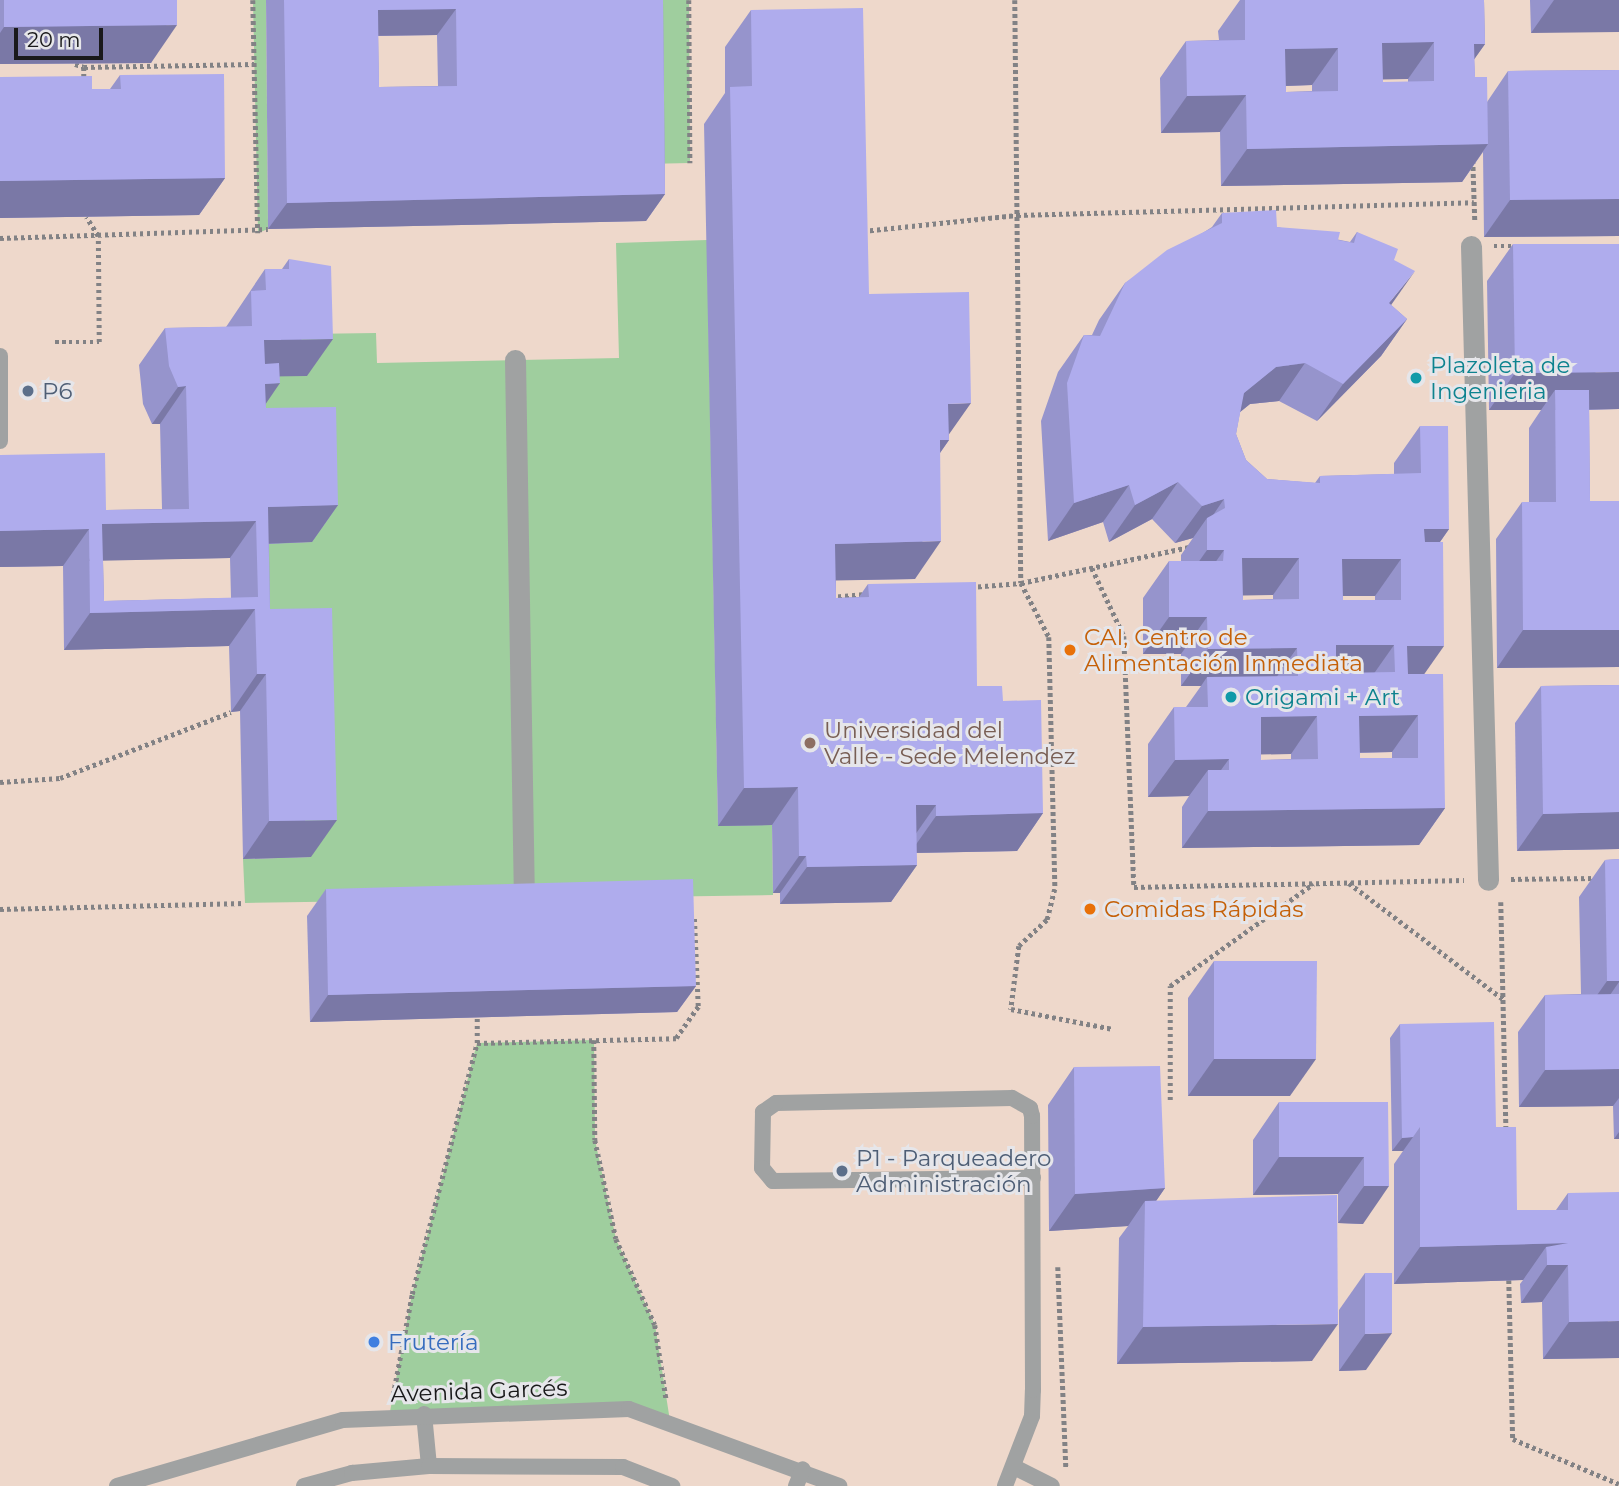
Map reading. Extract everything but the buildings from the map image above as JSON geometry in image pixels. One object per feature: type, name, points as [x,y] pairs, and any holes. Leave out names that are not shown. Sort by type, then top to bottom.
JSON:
[{"type":"street","points":[[1474,246],[1495,886]]},
{"type":"street","points":[[515,360],[524,900]]},
{"type":"lane","points":[[0,356],[0,441]]},
{"type":"lane","points":[[1004,1486],[1016,1468],[1032,1416],[1032,1178],[1032,1116],[1019,1099],[776,1103],[763,1112],[762,1168],[773,1181],[1032,1178]]},
{"type":"lane","name":"Avenida Garcés","points":[[117,1486],[343,1420],[424,1414],[629,1409],[803,1469],[839,1486]]},
{"type":"lane","points":[[424,1414],[429,1466]]},
{"type":"lane","points":[[304,1486],[352,1473],[429,1466],[623,1467],[672,1486]]},
{"type":"lane","points":[[1016,1468],[1052,1486]]},
{"type":"lane","points":[[796,1486],[803,1469]]},
{"type":"path","points":[[253,0],[258,233]]},
{"type":"path","points":[[689,0],[690,163]]},
{"type":"path","points":[[1015,0],[1021,583],[1048,637],[1055,889],[1047,920],[1019,946],[1011,1009],[1113,1029]]},
{"type":"path","points":[[75,64],[85,67],[254,64]]},
{"type":"path","points":[[84,91],[85,67]]},
{"type":"path","points":[[1472,148],[1474,246],[1529,246]]},
{"type":"path","points":[[855,232],[1017,215],[1474,202]]},
{"type":"path","points":[[55,342],[99,342],[98,236],[86,217]]},
{"type":"path","points":[[0,238],[258,233],[268,229]]},
{"type":"path","points":[[955,588],[1021,583],[1199,545]]},
{"type":"path","points":[[1092,568],[1124,636],[1134,887],[1348,882],[1503,999]]},
{"type":"path","points":[[823,597],[876,594]]},
{"type":"path","points":[[0,782],[60,778],[231,712]]},
{"type":"path","points":[[1170,1100],[1170,986],[1314,883]]},
{"type":"path","points":[[1495,886],[1503,999],[1506,1137]]},
{"type":"path","points":[[0,909],[245,903]]},
{"type":"path","points":[[477,1043],[676,1038],[698,1006],[693,911]]},
{"type":"path","points":[[389,1417],[412,1294],[477,1043],[477,1017]]},
{"type":"path","points":[[594,1040],[595,1140],[616,1239],[655,1325],[670,1421]]},
{"type":"path","points":[[1058,1258],[1066,1473]]},
{"type":"path","points":[[1509,1280],[1513,1439],[1619,1484]]},
{"type":"shaded area","name":"Universidad del Valle - Sede Melendez","points":[[0,0],[1619,0],[1619,1486],[0,1486]]},
{"type":"green space","points":[[253,0],[266,0],[268,229],[258,233]]},
{"type":"green space","points":[[644,0],[689,0],[690,163],[645,164]]},
{"type":"green space","points":[[707,240],[718,825],[772,825],[773,895],[245,903],[243,859],[311,857],[244,646],[242,544],[312,542],[240,446],[238,377],[306,334],[376,333],[377,363],[619,358],[616,243]]},
{"type":"green space","points":[[594,1040],[595,1140],[616,1239],[655,1325],[670,1421],[629,1409],[389,1417],[412,1294],[477,1043]]},
{"type":"place","name":"Plazoleta de Ingenieria","points":[[1416,378]]},
{"type":"place","name":"P6","points":[[28,391]]},
{"type":"place","name":"CAI, Centro de Alimentación Inmediata","points":[[1070,650]]},
{"type":"place","name":"Origami + Art","points":[[1231,697]]},
{"type":"place","name":"Universidad del Valle - Sede Melendez","points":[[810,743]]},
{"type":"place","name":"Comidas Rápidas","points":[[1090,909]]},
{"type":"place","name":"P1 - Parqueadero Administración","points":[[842,1171]]},
{"type":"place","name":"Frutería","points":[[374,1342]]}]
